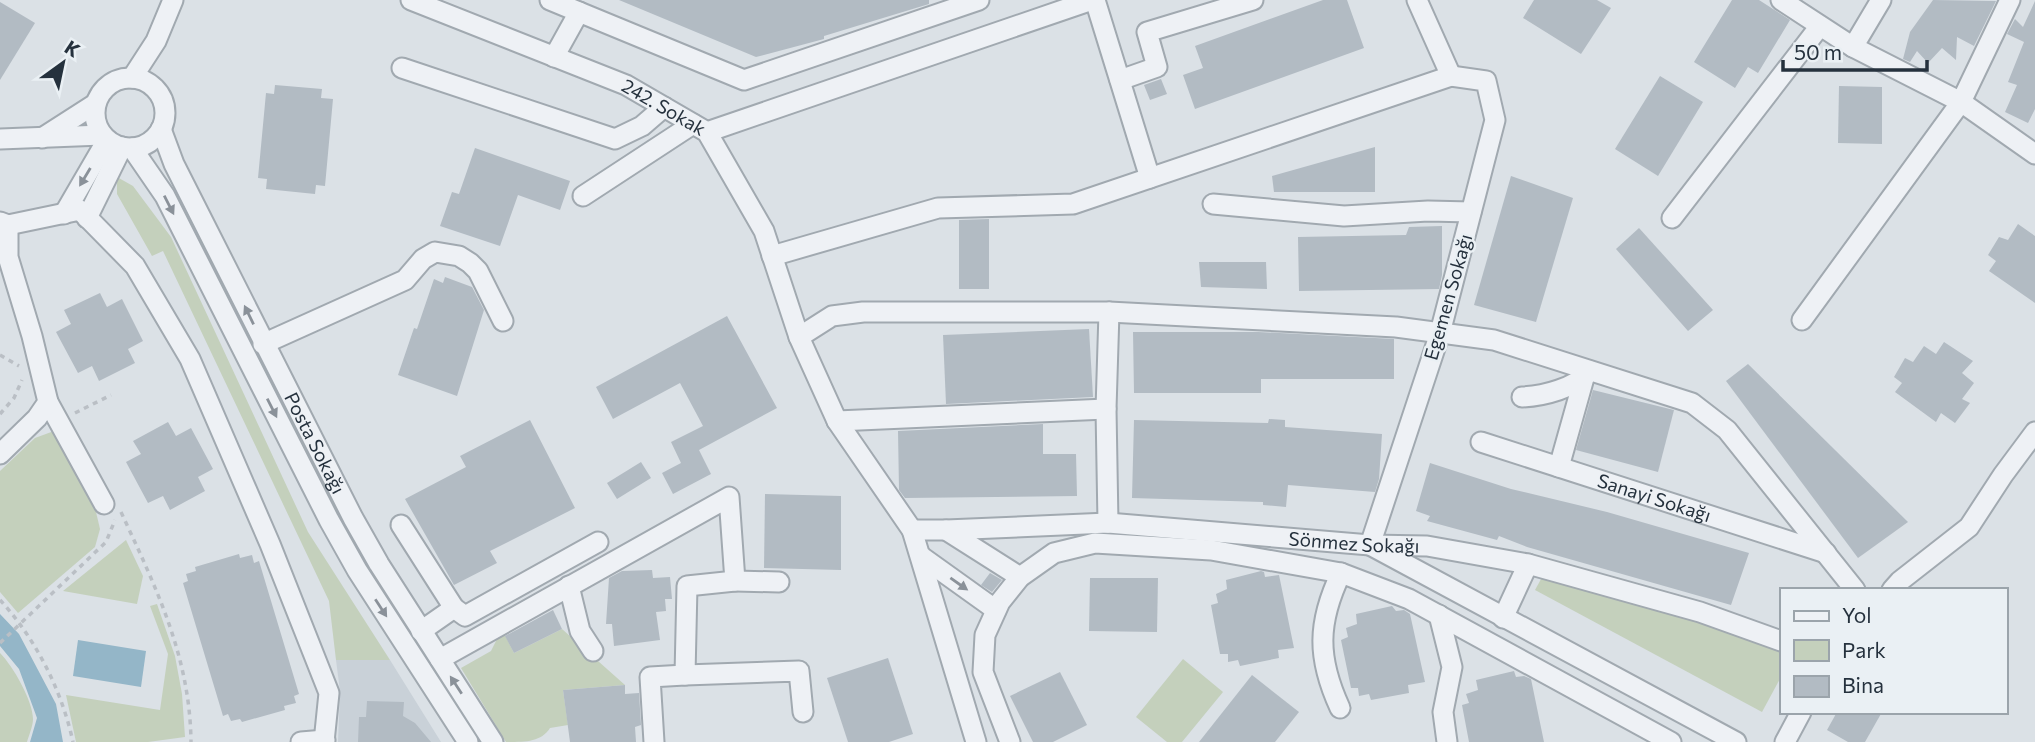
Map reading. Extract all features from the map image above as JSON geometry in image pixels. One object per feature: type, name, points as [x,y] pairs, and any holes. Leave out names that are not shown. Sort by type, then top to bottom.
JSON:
[{"type":"street","points":[[132,78],[156,41],[173,0]]},
{"type":"street","name":"242. Sokak","points":[[411,0],[626,85],[700,128],[764,231],[799,337],[837,421],[912,530],[976,742]]},
{"type":"street","points":[[550,0],[744,80],[979,0]]},
{"type":"street","points":[[583,197],[700,128],[1093,0],[1150,178]]},
{"type":"street","points":[[1120,80],[1157,67],[1146,32],[1253,0]]},
{"type":"street","points":[[772,256],[937,208],[1073,204],[1451,76],[1417,0]]},
{"type":"street","points":[[1782,0],[1853,47],[1961,102],[2035,154]]},
{"type":"street","points":[[1853,47],[1881,0]]},
{"type":"street","points":[[1802,320],[1961,102],[2010,0]]},
{"type":"street","points":[[554,57],[579,12]]},
{"type":"street","points":[[1672,218],[1821,26]]},
{"type":"street","points":[[156,41],[156,89]]},
{"type":"street","points":[[402,68],[615,139],[642,126],[664,107]]},
{"type":"street","name":"Egemen Sokağı","points":[[1370,545],[1440,333],[1495,120],[1486,80],[1451,76]]},
{"type":"street","points":[[0,139],[116,143],[150,142],[161,130],[165,113],[161,96],[141,79],[116,80],[98,96],[95,120],[116,143]]},
{"type":"street","points":[[41,139],[96,104]]},
{"type":"street","name":"Posta Sokağı","points":[[161,130],[174,164],[263,344],[353,518],[421,631],[493,742]]},
{"type":"street","points":[[64,214],[116,143]]},
{"type":"street","points":[[87,218],[116,143]]},
{"type":"street","name":"Posta Sokağı","points":[[116,143],[165,196],[334,530],[468,742]]},
{"type":"street","points":[[1213,204],[1344,216],[1428,211],[1471,212]]},
{"type":"street","points":[[104,504],[48,402],[8,257],[4,223],[80,211],[135,266],[190,359],[270,544],[329,693],[325,741],[301,742]]},
{"type":"street","points":[[263,344],[405,280],[423,259],[435,252],[459,256],[478,271],[503,321]]},
{"type":"street","points":[[799,337],[832,316],[863,312],[1109,312],[1396,327],[1494,340],[1587,374],[1692,403],[1727,430],[1853,588]]},
{"type":"street","points":[[1108,523],[1106,410],[1109,312]]},
{"type":"street","points":[[1522,397],[1541,395],[1587,374]]},
{"type":"street","points":[[1559,467],[1587,374]]},
{"type":"street","points":[[0,454],[37,418],[48,402]]},
{"type":"street","points":[[837,421],[1106,410]]},
{"type":"street","points":[[1894,588],[1969,527],[2035,432]]},
{"type":"street","name":"Sanayi Sokağı","points":[[1482,442],[1826,553]]},
{"type":"street","points":[[440,659],[729,497],[735,581]]},
{"type":"street","name":"Sönmez Sokağı","points":[[912,530],[1108,523],[1370,545],[1427,546],[1528,564],[1700,612],[1780,641]]},
{"type":"street","points":[[401,525],[454,608],[465,616],[598,542]]},
{"type":"street","points":[[946,530],[1020,577]]},
{"type":"street","points":[[1010,742],[983,672],[985,635],[996,610],[1020,577],[1054,553],[1095,543],[1210,550],[1341,573],[1409,598],[1671,742]]},
{"type":"street","points":[[1370,545],[1735,742]]},
{"type":"street","points":[[922,557],[996,610]]},
{"type":"street","points":[[1503,618],[1528,564]]},
{"type":"street","points":[[1340,708],[1328,683],[1321,653],[1330,596],[1341,573]]},
{"type":"street","points":[[685,675],[687,586],[735,581],[779,582]]},
{"type":"street","points":[[569,586],[580,631],[593,651]]},
{"type":"street","points":[[421,631],[454,608]]},
{"type":"street","points":[[1439,615],[1452,667],[1443,712],[1447,742]]},
{"type":"street","points":[[654,742],[650,677],[799,671],[803,712]]},
{"type":"street","points":[[1785,742],[1800,714]]},
{"type":"path","points":[[0,355],[19,365],[23,374],[22,386],[0,414]]},
{"type":"path","points":[[75,413],[111,395]]},
{"type":"path","points":[[0,643],[106,542],[120,509],[174,632],[191,713],[191,742]]},
{"type":"path","points":[[0,600],[35,646],[52,679],[73,742]]},
{"type":"shaded area","points":[[336,660],[390,660],[441,742],[338,742],[340,691]]},
{"type":"green space","points":[[117,177],[133,186],[171,237],[308,532],[390,660],[336,660],[329,601],[163,251],[152,256],[117,194]]},
{"type":"green space","points":[[54,431],[96,512],[100,529],[95,547],[18,613],[0,592],[0,471],[35,438]]},
{"type":"green space","points":[[126,540],[143,576],[137,604],[63,591]]},
{"type":"green space","points":[[1546,570],[1780,647],[1780,679],[1762,712],[1535,590]]},
{"type":"green space","points":[[157,604],[175,656],[182,694],[185,737],[148,742],[76,742],[66,695],[160,710],[168,654],[150,606]]},
{"type":"green space","points":[[502,629],[514,653],[562,629],[625,685],[563,690],[568,725],[550,728],[542,736],[532,740],[506,742],[461,668],[491,651]]},
{"type":"green space","points":[[0,653],[16,675],[30,703],[33,722],[27,742],[0,742]]},
{"type":"green space","points":[[1183,659],[1223,692],[1182,742],[1167,742],[1136,717]]},
{"type":"water","points":[[0,614],[19,634],[56,704],[63,742],[30,742],[37,718],[19,669],[0,646]]},
{"type":"water","points":[[78,640],[146,651],[141,687],[73,676]]},
{"type":"building","points":[[619,0],[929,0],[929,4],[824,36],[824,39],[756,57]]},
{"type":"building","points":[[1323,0],[1347,0],[1364,48],[1195,109],[1183,75],[1203,68],[1195,46]]},
{"type":"building","points":[[1534,0],[1597,0],[1611,8],[1581,54],[1523,18]]},
{"type":"building","points":[[1732,0],[1759,0],[1790,20],[1758,73],[1748,67],[1735,88],[1694,62]]},
{"type":"building","points":[[1933,0],[1996,1],[1974,46],[1957,37],[1956,60],[1942,48],[1928,63],[1917,51],[1910,62],[1903,59],[1910,32]]},
{"type":"building","points":[[2035,1],[2035,109],[2028,123],[2005,112],[2017,85],[2008,82],[2024,42],[2007,34],[2015,19],[2023,27]]},
{"type":"building","points":[[0,2],[35,23],[0,80]]},
{"type":"building","points":[[1660,76],[1703,102],[1658,176],[1615,149]]},
{"type":"building","points":[[1161,79],[1167,94],[1150,100],[1144,85]]},
{"type":"building","points":[[275,85],[322,89],[321,98],[333,99],[325,186],[316,185],[315,194],[266,189],[267,179],[258,178],[266,93],[274,94]]},
{"type":"building","points":[[1839,86],[1882,87],[1882,144],[1838,143]]},
{"type":"building","points":[[1375,147],[1375,192],[1274,192],[1272,176]]},
{"type":"building","points":[[475,148],[570,181],[560,210],[518,195],[500,246],[440,226],[452,192],[459,194]]},
{"type":"building","points":[[1511,176],[1573,198],[1536,322],[1474,305]]},
{"type":"building","points":[[989,219],[989,289],[959,289],[959,220]]},
{"type":"building","points":[[2018,224],[2035,236],[2035,303],[1989,271],[1996,261],[1988,255],[1999,237],[2008,240]]},
{"type":"building","points":[[1442,226],[1442,275],[1439,289],[1299,291],[1298,237],[1406,235],[1409,227]]},
{"type":"building","points":[[1639,228],[1713,310],[1688,331],[1616,249]]},
{"type":"building","points":[[1199,262],[1266,262],[1267,289],[1201,287]]},
{"type":"building","points":[[445,277],[472,287],[484,310],[457,396],[398,375],[434,279],[443,283]]},
{"type":"building","points":[[100,293],[107,307],[122,299],[143,341],[128,349],[135,363],[99,381],[92,366],[78,373],[56,332],[71,324],[64,310]]},
{"type":"building","points":[[727,316],[777,408],[699,450],[711,474],[673,494],[662,473],[681,463],[671,442],[703,426],[680,383],[613,419],[596,387]]},
{"type":"building","points":[[1089,329],[1093,397],[946,404],[943,335]]},
{"type":"building","points":[[1133,332],[1258,332],[1394,339],[1394,379],[1261,379],[1261,393],[1134,393]]},
{"type":"building","points":[[1944,342],[1973,361],[1962,373],[1974,383],[1962,399],[1970,403],[1955,423],[1941,413],[1936,422],[1895,392],[1902,383],[1894,377],[1905,358],[1913,362],[1924,346],[1936,354]]},
{"type":"building","points":[[1748,364],[1908,522],[1858,558],[1726,381]]},
{"type":"building","points":[[1593,390],[1674,410],[1658,472],[1576,450]]},
{"type":"building","points":[[1269,419],[1285,420],[1285,427],[1382,434],[1379,479],[1375,492],[1288,485],[1286,507],[1263,505],[1263,502],[1132,498],[1134,420],[1268,423]]},
{"type":"building","points":[[530,420],[575,508],[490,551],[497,563],[454,585],[405,499],[466,467],[460,456]]},
{"type":"building","points":[[168,422],[176,436],[191,428],[213,469],[198,477],[205,491],[170,510],[163,496],[148,503],[126,462],[141,454],[133,441]]},
{"type":"building","points":[[1043,424],[1043,454],[1076,454],[1077,496],[905,498],[899,490],[898,431]]},
{"type":"building","points":[[641,462],[651,478],[617,499],[607,483]]},
{"type":"building","points":[[1430,463],[1511,489],[1607,512],[1749,553],[1731,605],[1527,547],[1499,536],[1497,540],[1427,521],[1430,516],[1416,511]]},
{"type":"building","points":[[765,494],[841,496],[841,570],[764,568]]},
{"type":"building","points":[[239,554],[240,558],[252,555],[254,563],[259,561],[299,694],[294,696],[296,703],[284,706],[285,710],[242,722],[240,719],[231,721],[228,714],[223,716],[183,583],[188,581],[186,574],[196,571],[195,567]]},
{"type":"building","points":[[652,570],[653,578],[670,577],[672,599],[665,599],[666,611],[656,612],[660,640],[614,646],[612,624],[606,624],[609,578],[622,571]]},
{"type":"building","points":[[1261,571],[1265,577],[1279,575],[1294,648],[1278,650],[1279,658],[1240,666],[1238,660],[1228,662],[1228,654],[1220,654],[1211,605],[1218,603],[1216,594],[1227,589],[1226,580]]},
{"type":"building","points":[[990,573],[1002,580],[992,592],[981,585]]},
{"type":"building","points":[[1090,578],[1158,578],[1157,632],[1089,631]]},
{"type":"building","points":[[1392,606],[1396,611],[1404,610],[1410,614],[1425,682],[1408,685],[1409,693],[1371,700],[1369,694],[1359,696],[1358,688],[1351,688],[1341,640],[1348,637],[1346,628],[1357,624],[1356,614]]},
{"type":"building","points":[[553,610],[562,629],[514,653],[505,636]]},
{"type":"building","points":[[888,658],[913,734],[889,742],[848,742],[827,678]]},
{"type":"building","points":[[1514,671],[1516,677],[1531,679],[1544,742],[1469,742],[1462,705],[1469,703],[1466,694],[1478,690],[1476,680]]},
{"type":"building","points":[[1060,672],[1087,725],[1053,742],[1033,742],[1010,696]]},
{"type":"building","points":[[1252,675],[1299,712],[1275,742],[1199,742]]},
{"type":"building","points":[[625,685],[625,694],[639,693],[641,725],[635,727],[636,742],[570,742],[563,690]]},
{"type":"building","points":[[367,701],[404,702],[403,716],[415,723],[431,742],[358,742],[359,717],[366,717]]},
{"type":"building","points":[[1836,714],[1881,714],[1865,742],[1848,742],[1827,730]]}]
